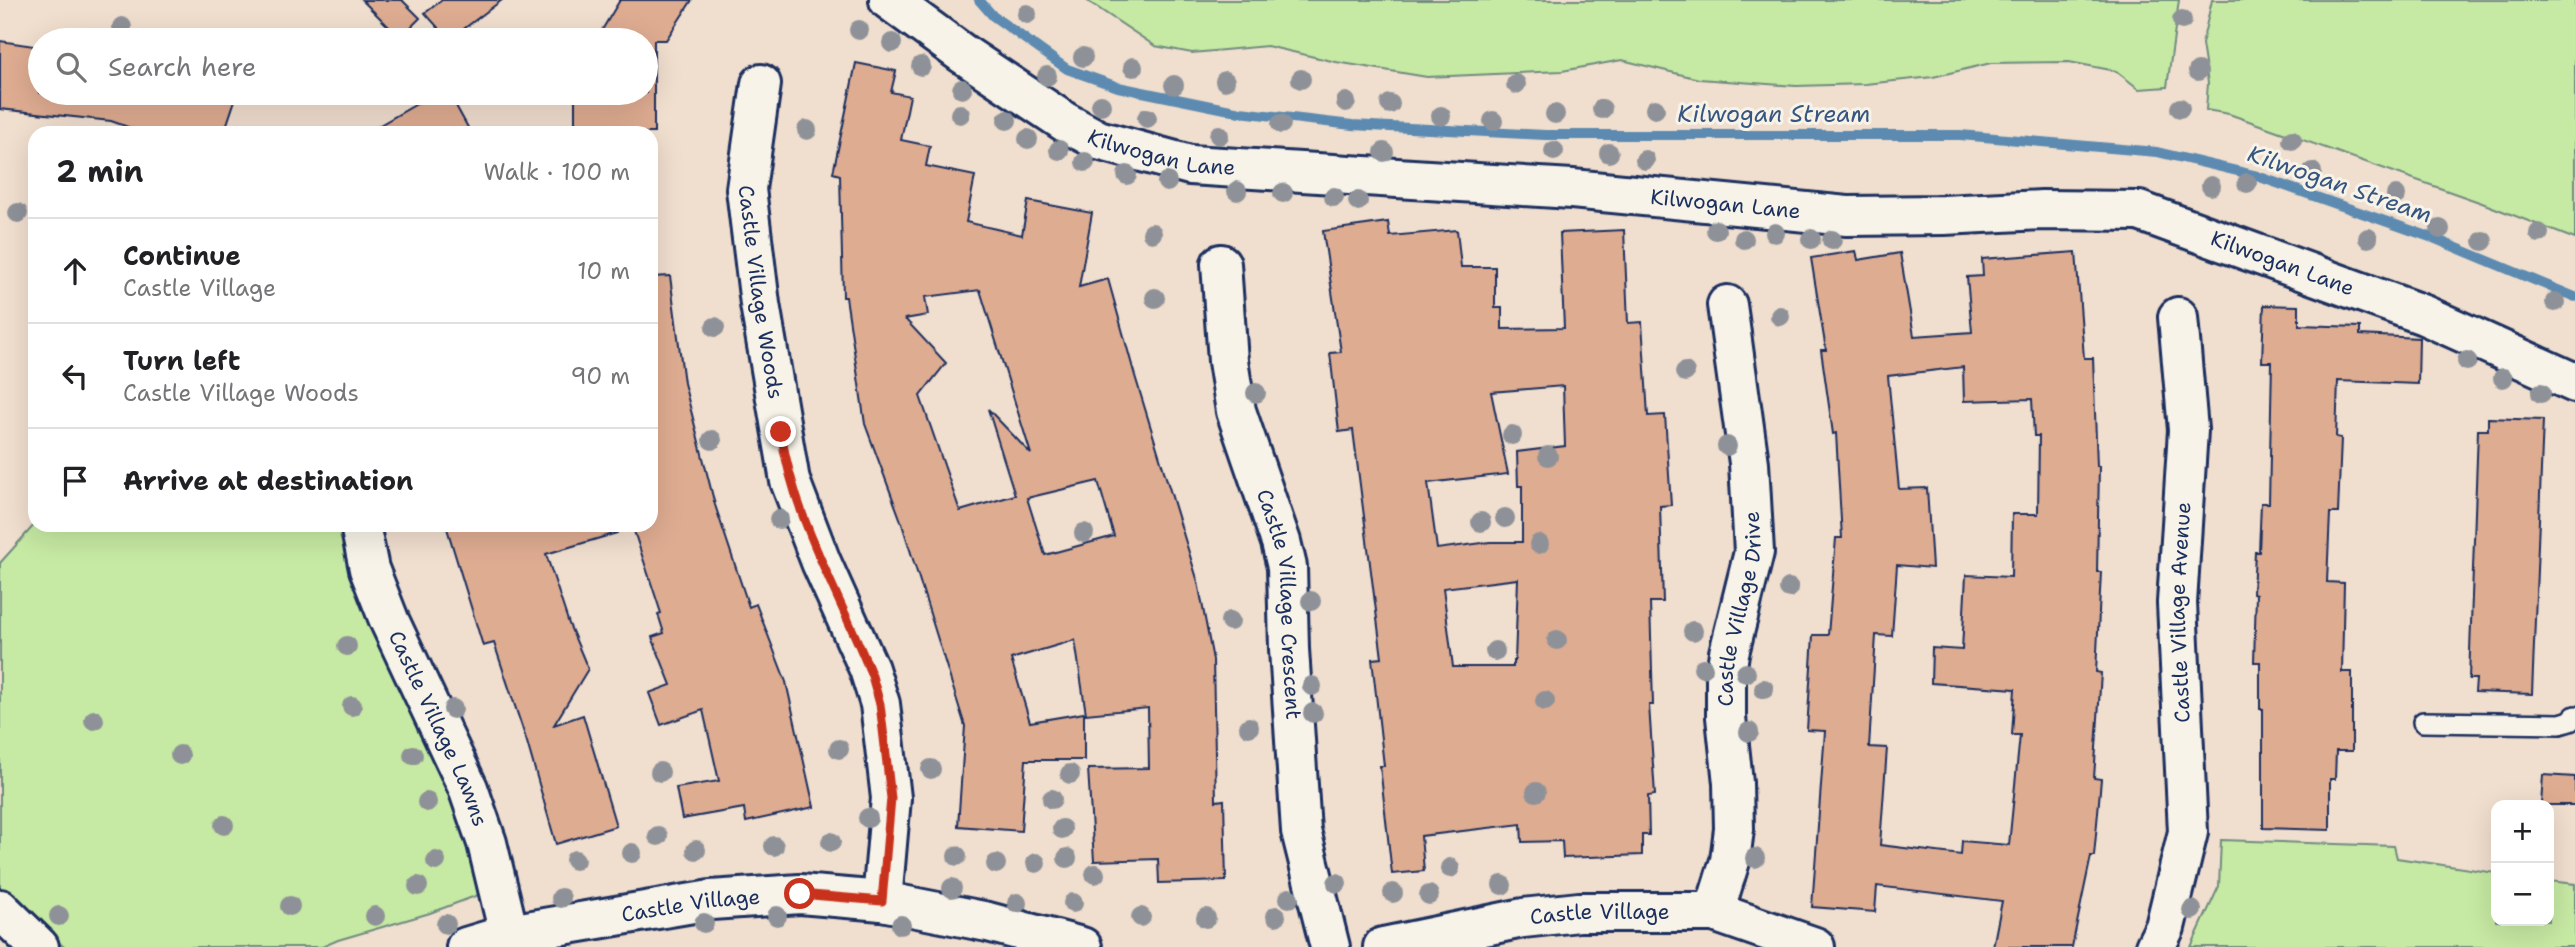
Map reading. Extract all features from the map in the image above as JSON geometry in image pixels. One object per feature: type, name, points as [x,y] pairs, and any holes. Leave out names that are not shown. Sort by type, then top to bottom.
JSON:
[{"type":"street","name":"Kilwogan Lane","points":[[889,0],[963,54],[1065,122],[1098,140],[1158,158],[1190,165],[1572,189],[1847,216],[2042,210],[2139,211],[2424,315],[2575,383]]},
{"type":"street","name":"Castle Village Woods","points":[[761,84],[746,189],[760,304],[790,481],[821,562],[869,669],[880,704],[891,798],[882,901]]},
{"type":"street","name":"Castle Village Crescent","points":[[1221,264],[1228,361],[1236,411],[1287,567],[1289,649],[1301,831],[1330,947]]},
{"type":"street","name":"Castle Village Drive","points":[[1714,912],[1730,861],[1734,829],[1733,783],[1726,717],[1726,674],[1754,552],[1749,463],[1727,305]]},
{"type":"street","name":"Castle Village Avenue","points":[[2155,947],[2165,928],[2188,832],[2177,603],[2188,430],[2178,317]]},
{"type":"street","name":"Castle Village Lawns","points":[[361,532],[369,569],[389,620],[468,789],[486,843],[509,934]]},
{"type":"street","name":"Castle Village","points":[[466,947],[509,934],[711,900],[800,894],[882,901],[988,922],[1082,947]]},
{"type":"street","points":[[0,909],[39,947]]},
{"type":"street","name":"Castle Village","points":[[1383,947],[1523,918],[1579,912],[1714,912],[1815,947]]},
{"type":"lane","points":[[2424,722],[2560,724],[2575,716]]},
{"type":"green space","points":[[1086,0],[2179,0],[2167,87],[2139,89],[2116,71],[2069,62],[1991,63],[1933,77],[1865,84],[1796,86],[1699,79],[1622,60],[1562,71],[1427,77],[1336,62],[1267,46],[1192,53],[1155,46]]},
{"type":"green space","points":[[2212,0],[2575,0],[2575,239],[2482,203],[2229,114],[2206,110],[2208,83],[2202,44]]},
{"type":"green space","points":[[28,532],[349,532],[469,843],[478,895],[322,947],[64,947],[0,890],[0,563]]},
{"type":"green space","points":[[2221,840],[2394,846],[2397,858],[2491,872],[2491,926],[2554,926],[2554,882],[2575,884],[2575,947],[2191,947],[2219,886]]},
{"type":"building","points":[[362,0],[402,0],[420,18],[410,28],[390,28]]},
{"type":"building","points":[[442,0],[502,0],[465,28],[438,28],[425,13]]},
{"type":"building","points":[[620,0],[692,0],[666,40],[658,40],[658,28],[603,28]]},
{"type":"building","points":[[0,41],[28,45],[28,105],[233,105],[226,126],[125,126],[111,121],[0,109]]},
{"type":"building","points":[[856,63],[896,71],[891,92],[910,96],[901,140],[930,146],[926,166],[975,176],[966,222],[1022,235],[1028,201],[1092,213],[1079,287],[1108,279],[1198,582],[1213,660],[1216,801],[1224,800],[1226,881],[1159,883],[1158,859],[1094,861],[1088,769],[1149,768],[1148,708],[1086,714],[1075,640],[1011,659],[1030,722],[1084,713],[1084,760],[1026,760],[1021,831],[958,826],[965,726],[901,521],[865,424],[846,297],[843,297],[840,175],[833,173]],"holes":[[[980,290],[1031,454],[988,409],[1015,495],[960,511],[920,396],[946,363],[905,319],[928,315],[925,297]],[[1098,481],[1114,536],[1045,555],[1027,498]]]},
{"type":"building","points":[[415,105],[456,105],[467,126],[378,126]]},
{"type":"building","points":[[575,105],[654,105],[654,126],[575,124]]},
{"type":"building","points":[[1388,222],[1390,236],[1457,230],[1461,267],[1495,267],[1495,308],[1502,308],[1502,329],[1564,328],[1560,233],[1624,230],[1628,323],[1642,322],[1648,416],[1665,415],[1671,505],[1660,506],[1663,602],[1650,602],[1653,705],[1649,705],[1655,795],[1648,796],[1649,835],[1642,835],[1642,855],[1563,858],[1562,841],[1522,842],[1521,824],[1421,836],[1424,871],[1392,874],[1372,659],[1382,658],[1353,430],[1339,432],[1330,353],[1341,352],[1323,231]],"holes":[[[1563,386],[1565,446],[1517,452],[1518,486],[1522,486],[1522,542],[1490,542],[1437,549],[1428,483],[1508,474],[1491,392]],[[1518,579],[1513,667],[1453,667],[1443,588]]]},
{"type":"building","points":[[1856,251],[1858,260],[1900,253],[1914,336],[1972,332],[1967,277],[1983,276],[1982,259],[2076,252],[2084,358],[2093,358],[2099,466],[2097,572],[2101,572],[2096,672],[2101,673],[2094,778],[2101,779],[2094,856],[2091,856],[2072,947],[1993,947],[2002,901],[1877,886],[1875,912],[1812,907],[1825,731],[1807,730],[1813,635],[1828,635],[1836,538],[1842,538],[1836,433],[1833,434],[1821,350],[1826,350],[1811,258]],"holes":[[[1963,367],[1964,401],[2032,399],[2034,436],[2039,436],[2038,514],[2012,514],[2011,577],[1966,575],[1962,650],[1932,648],[1931,683],[2015,689],[2012,735],[2020,735],[2009,845],[1962,841],[1961,855],[1880,845],[1887,748],[1869,747],[1876,635],[1892,636],[1897,565],[1932,568],[1927,488],[1899,489],[1888,376]]]},
{"type":"building","points":[[670,276],[684,383],[715,505],[749,607],[756,604],[786,682],[814,807],[746,822],[744,808],[682,819],[676,788],[719,781],[703,710],[661,725],[649,693],[671,685],[652,637],[664,633],[658,614],[661,613],[634,532],[658,532],[658,277]]},
{"type":"building","points":[[2264,305],[2299,306],[2299,325],[2360,327],[2360,335],[2419,338],[2418,384],[2338,381],[2336,437],[2341,438],[2338,513],[2330,513],[2327,582],[2344,583],[2342,672],[2352,672],[2352,751],[2336,751],[2335,779],[2330,779],[2330,830],[2263,828],[2263,709],[2260,709],[2260,662],[2254,662],[2256,594],[2253,593],[2255,552],[2259,552],[2261,503],[2269,503],[2272,362],[2262,362]]},
{"type":"building","points":[[2488,418],[2543,420],[2532,694],[2475,692],[2476,679],[2469,679],[2478,430],[2488,430]]},
{"type":"building","points":[[448,532],[617,532],[546,554],[569,624],[588,669],[554,725],[583,715],[616,826],[556,844],[527,742],[494,643],[483,646]]},
{"type":"building","points":[[2543,775],[2575,777],[2575,805],[2554,805],[2554,800],[2541,800]]},
{"type":"waterway","name":"Kilwogan Stream","points":[[979,0],[993,16],[1067,69],[1118,87],[1240,112],[1352,125],[1545,135],[1960,135],[2157,152],[2254,175],[2433,238],[2575,297]]},
{"type":"route","points":[[781,432],[790,481],[801,514],[872,676],[880,704],[891,798],[882,901],[800,894]]}]
